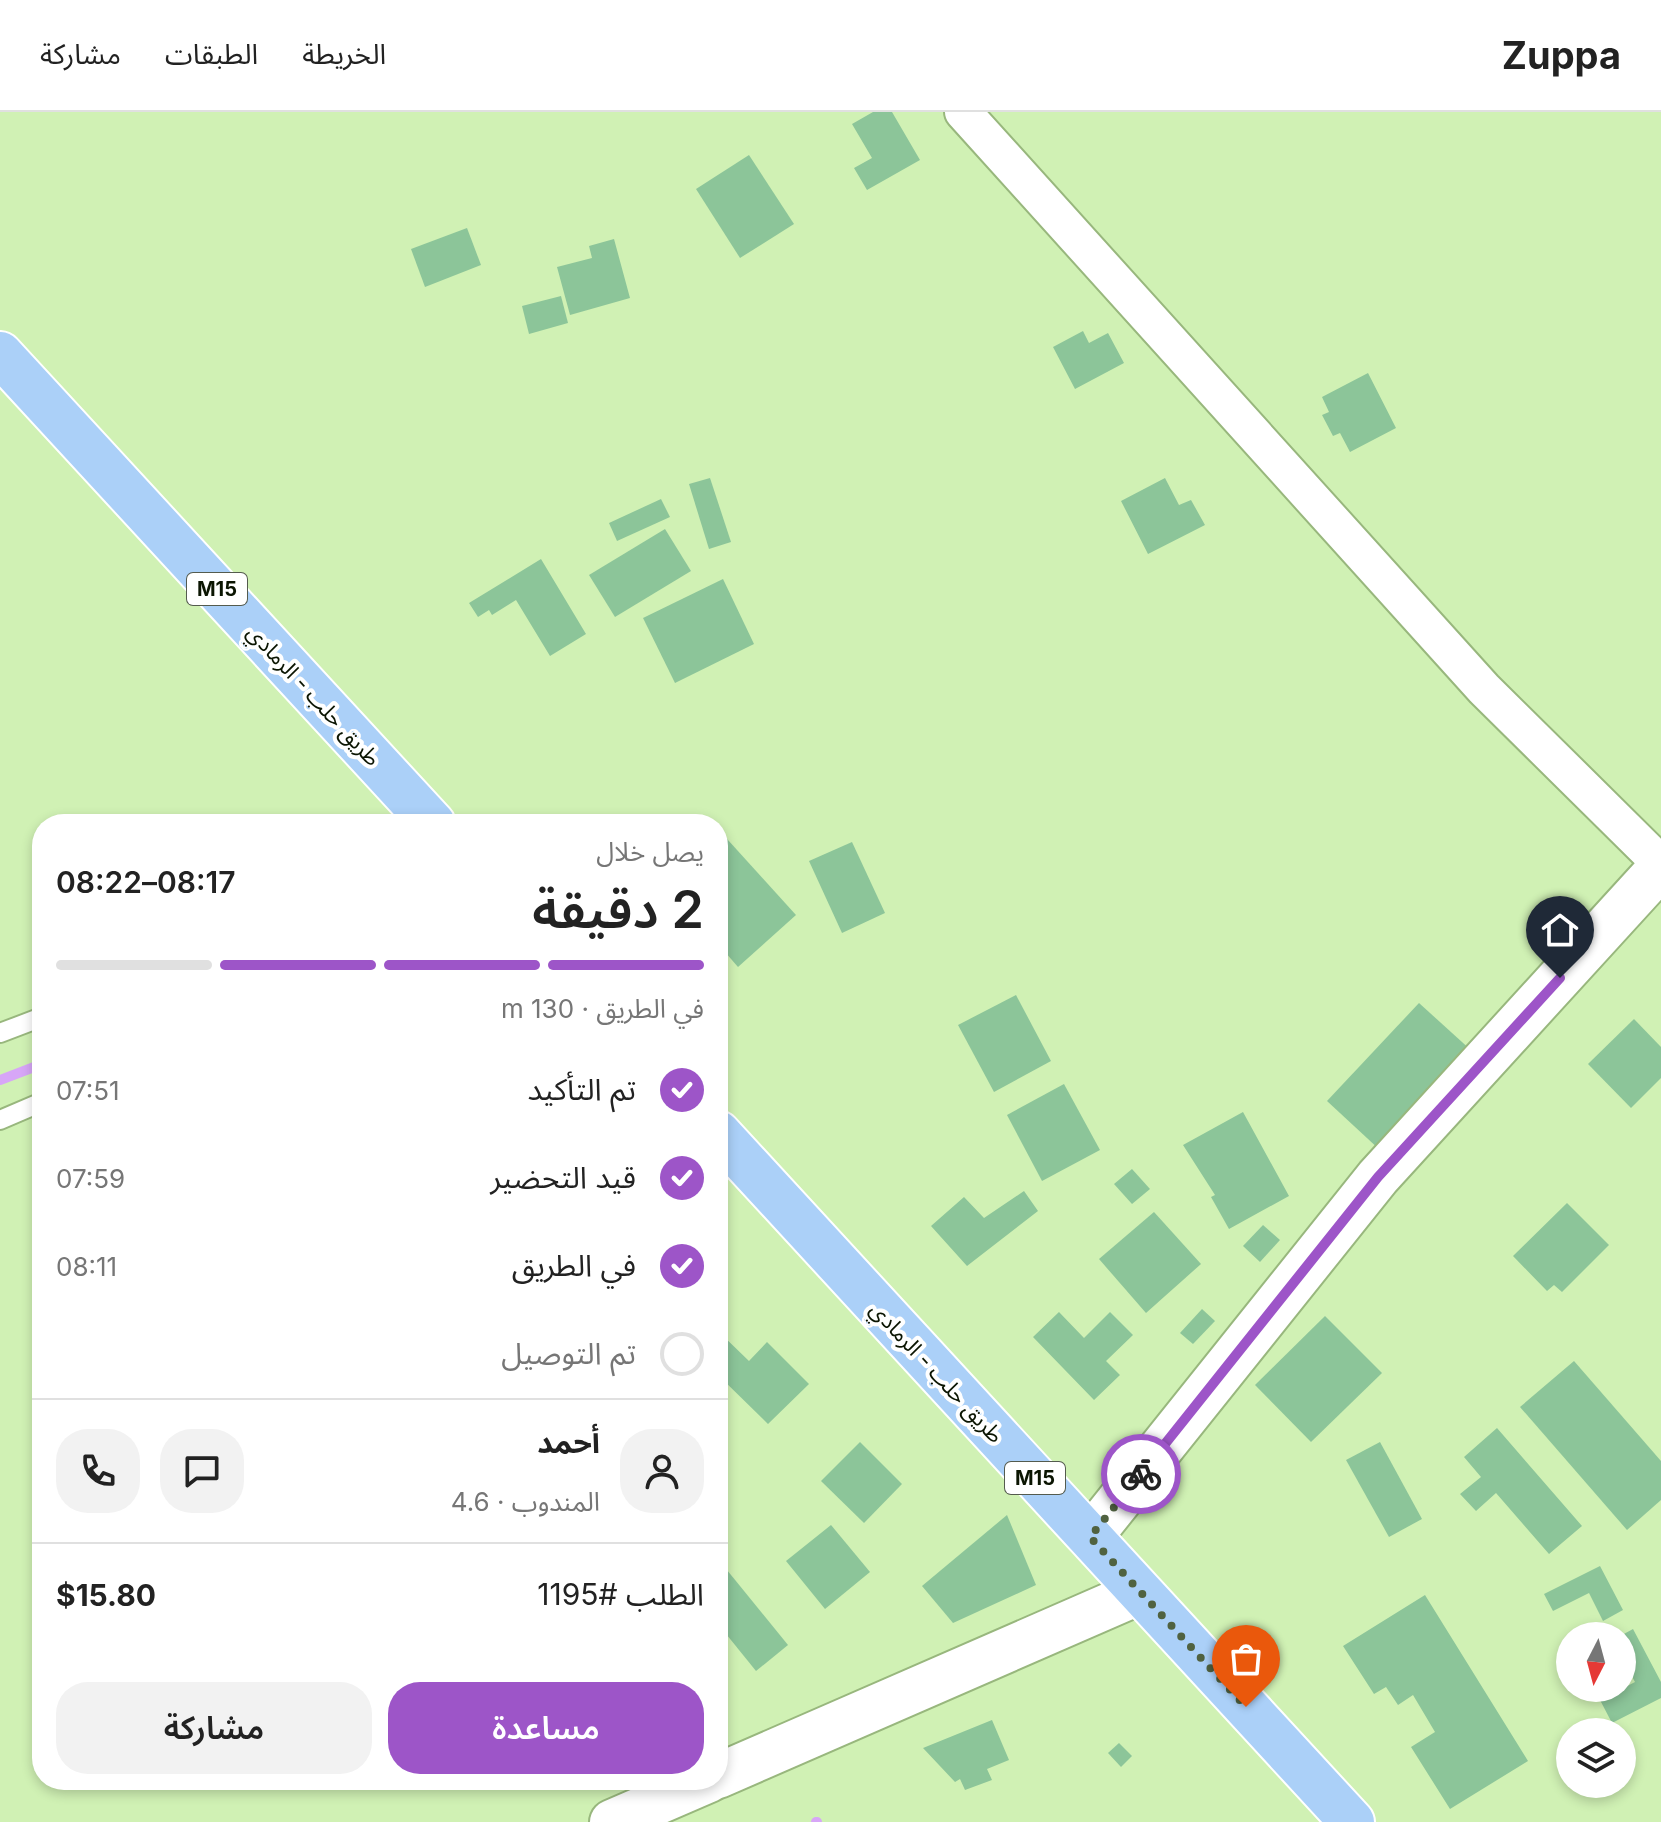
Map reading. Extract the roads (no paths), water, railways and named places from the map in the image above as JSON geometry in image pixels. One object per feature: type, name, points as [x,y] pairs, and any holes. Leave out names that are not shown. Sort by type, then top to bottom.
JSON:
[{"type":"highway","name":"طريق حلب - الرمادي","points":[[0,354],[424,814]]},
{"type":"highway","name":"طريق حلب - الرمادي","points":[[728,1144],[1352,1822]]},
{"type":"street","points":[[963,112],[1484,689],[1661,866],[1378,1177],[1090,1537]]},
{"type":"street","points":[[728,1772],[1140,1592]]},
{"type":"street","points":[[612,1822],[686,1790]]},
{"type":"lane","points":[[0,1033],[32,1021]]},
{"type":"lane","points":[[0,1120],[32,1106]]},
{"type":"waterway","points":[[0,1080],[32,1068]]}]
